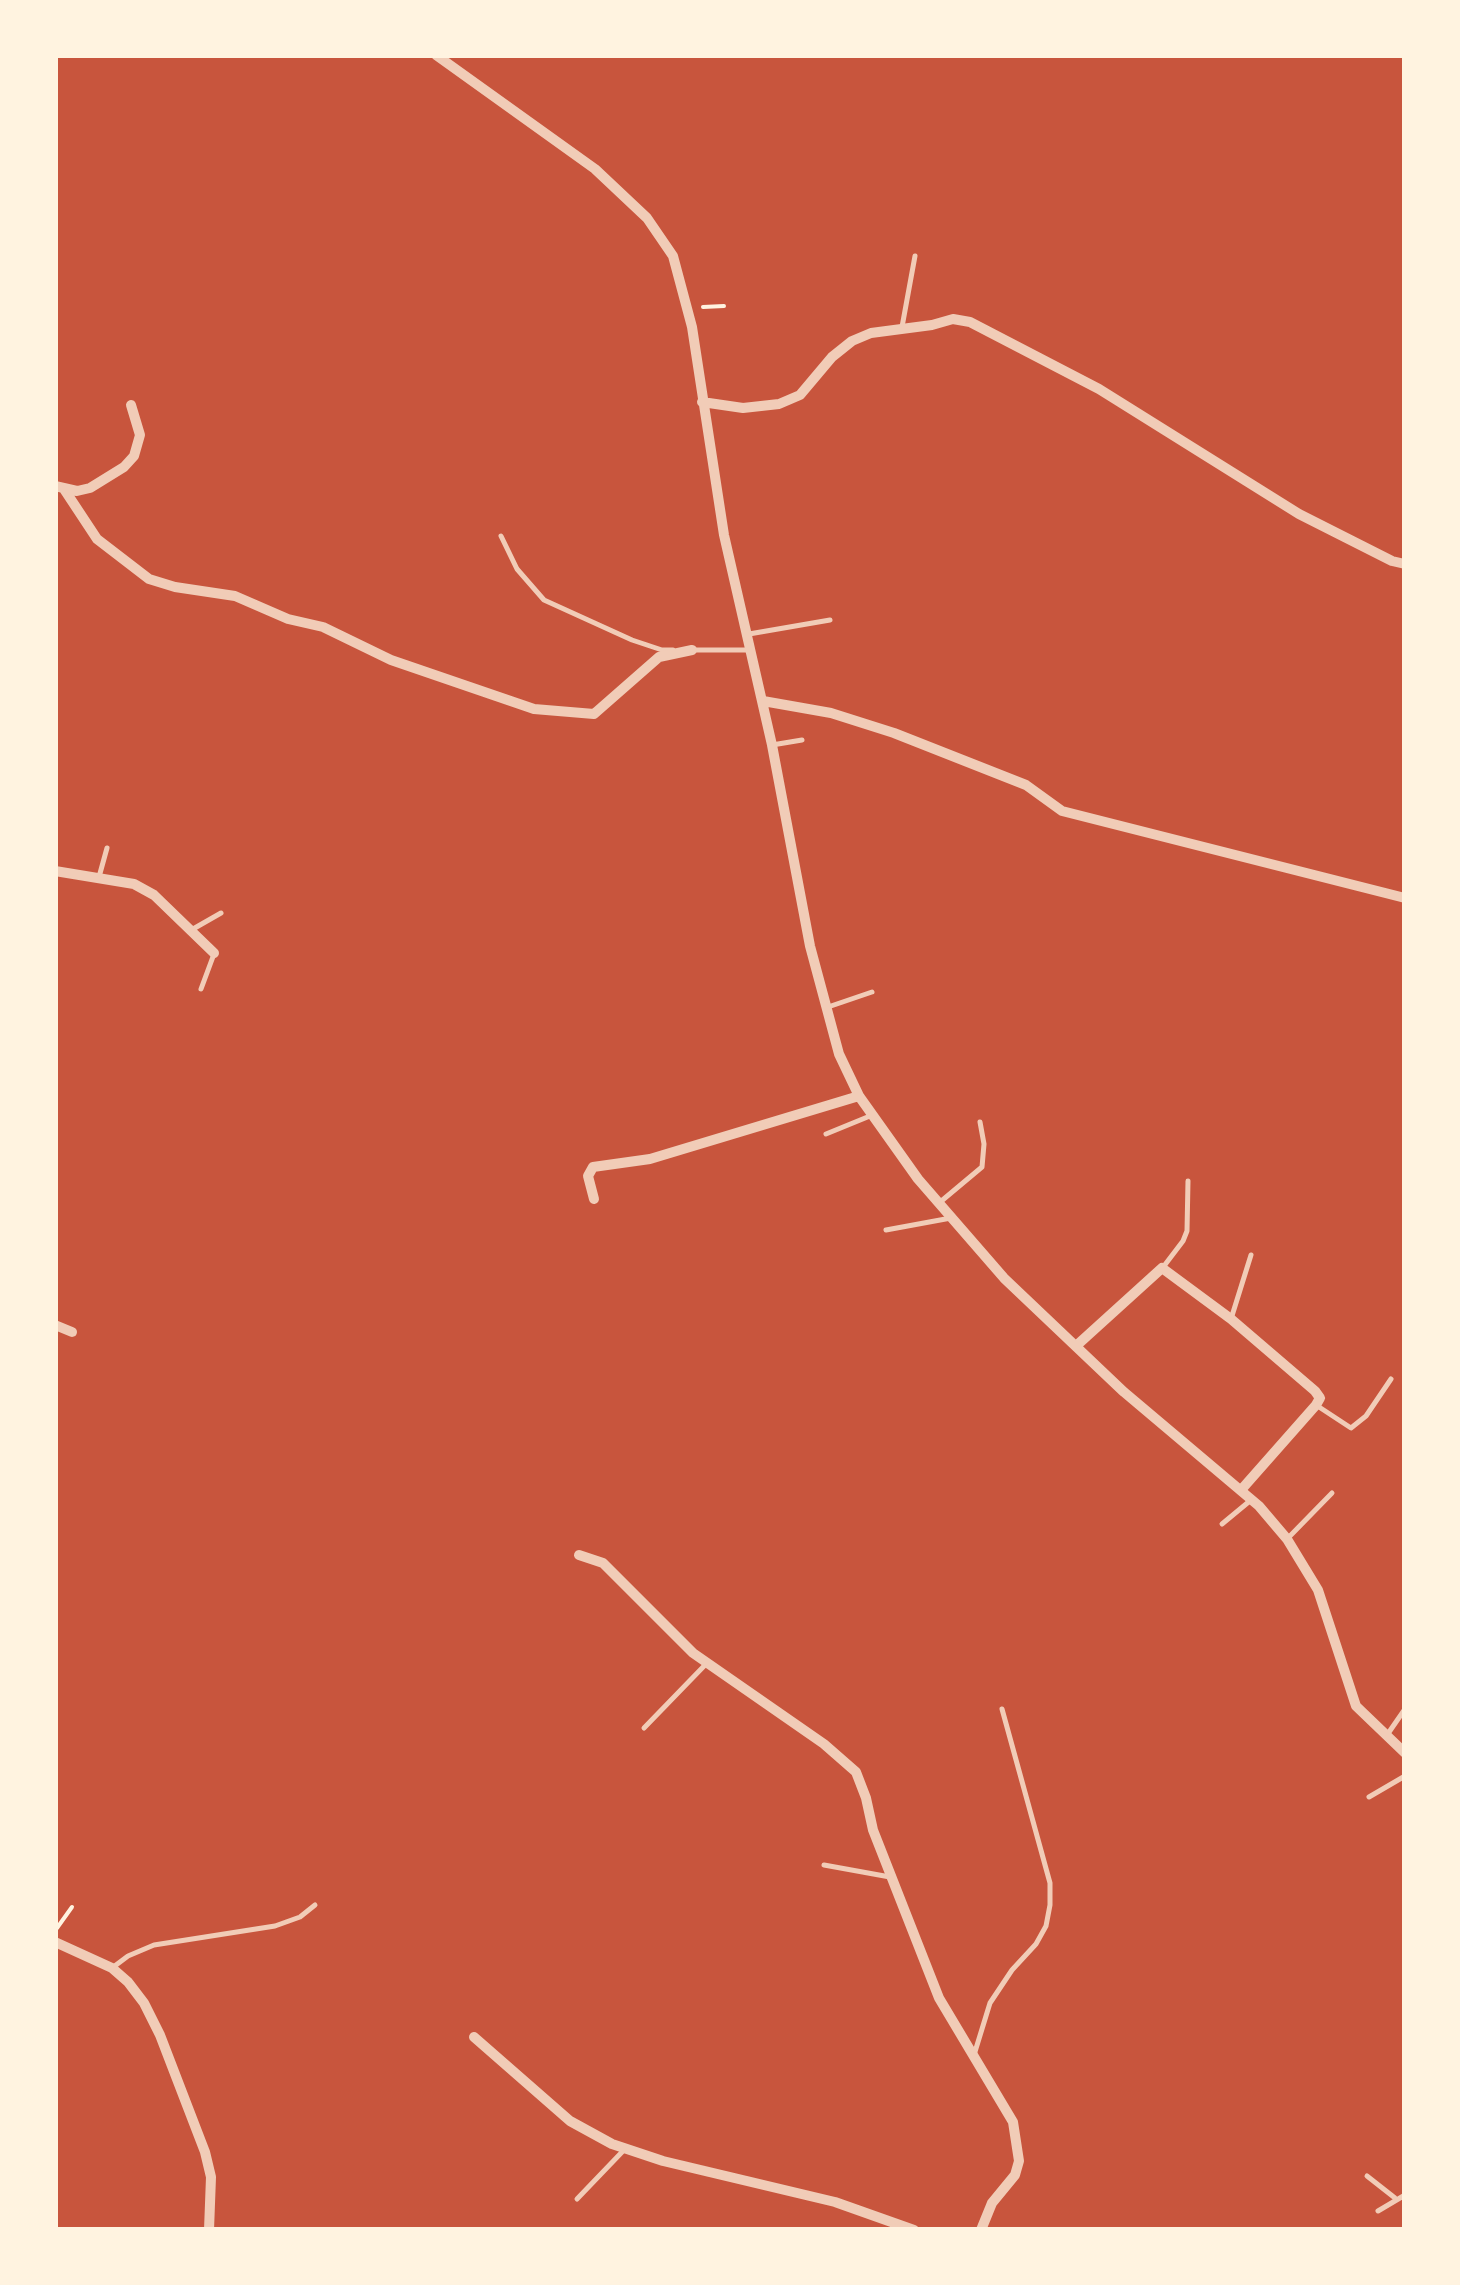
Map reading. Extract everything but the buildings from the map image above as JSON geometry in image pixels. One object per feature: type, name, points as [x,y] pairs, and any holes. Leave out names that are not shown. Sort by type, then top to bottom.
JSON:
[{"type":"street","points":[[436,55],[594,168],[646,218],[672,256],[687,307],[724,534],[763,701],[810,946],[839,1054],[859,1096],[938,1203],[1004,1278],[1124,1392],[1252,1499],[1287,1539],[1318,1590],[1356,1706],[1405,1753]]},
{"type":"street","points":[[702,402],[743,408],[779,404],[800,395],[852,340],[870,333],[953,319],[970,322],[1098,389],[1298,514],[1392,562],[1405,564]]},
{"type":"street","points":[[60,488],[90,488],[134,456],[140,435],[131,405]]},
{"type":"street","points":[[60,488],[96,539],[149,579],[236,596],[288,619],[324,628],[391,660],[534,708],[594,714],[658,657],[692,650]]},
{"type":"street","points":[[763,701],[831,713],[894,733],[1026,786],[1062,811],[1405,898]]},
{"type":"street","points":[[55,871],[134,884],[154,895],[214,953]]},
{"type":"street","points":[[594,1199],[588,1176],[592,1168],[650,1159],[859,1096]]},
{"type":"street","points":[[1076,1346],[1162,1268],[1231,1319],[1315,1391],[1320,1398],[1316,1405],[1240,1490]]},
{"type":"street","points":[[55,1325],[72,1332]]},
{"type":"street","points":[[579,1555],[603,1564],[706,1664],[824,1744],[856,1772],[873,1830],[939,1998],[1013,2122],[1020,2161],[992,2203],[981,2230]]},
{"type":"street","points":[[55,1942],[112,1968],[144,2003],[205,2152],[211,2177],[208,2230]]},
{"type":"street","points":[[474,2037],[570,2121],[626,2148],[663,2162],[834,2202],[914,2230]]},
{"type":"lane","points":[[902,328],[914,256]]},
{"type":"lane","points":[[502,536],[516,569],[544,600],[662,650],[752,650]]},
{"type":"lane","points":[[748,634],[830,620]]},
{"type":"lane","points":[[772,745],[802,740]]},
{"type":"lane","points":[[99,876],[107,848]]},
{"type":"lane","points":[[191,931],[221,913]]},
{"type":"lane","points":[[201,989],[214,953]]},
{"type":"lane","points":[[826,1008],[872,992]]},
{"type":"lane","points":[[826,1134],[872,1115]]},
{"type":"lane","points":[[938,1203],[982,1167],[985,1156],[980,1122]]},
{"type":"lane","points":[[1162,1268],[1187,1230],[1188,1181]]},
{"type":"lane","points":[[886,1230],[952,1218]]},
{"type":"lane","points":[[1231,1319],[1251,1255]]},
{"type":"lane","points":[[1316,1405],[1352,1428],[1366,1416],[1390,1379]]},
{"type":"lane","points":[[1287,1539],[1332,1493]]},
{"type":"lane","points":[[1222,1524],[1252,1499]]},
{"type":"lane","points":[[644,1728],[706,1664]]},
{"type":"lane","points":[[1386,1736],[1405,1708]]},
{"type":"lane","points":[[974,2058],[990,2003],[1036,1944],[1046,1926],[1050,1905],[1050,1883],[1002,1709]]},
{"type":"lane","points":[[1368,1797],[1405,1776]]},
{"type":"lane","points":[[824,1865],[893,1878]]},
{"type":"lane","points":[[112,1968],[154,1945],[275,1926],[300,1917],[315,1905]]},
{"type":"lane","points":[[576,2199],[626,2148]]},
{"type":"lane","points":[[1367,2176],[1394,2198]]},
{"type":"lane","points":[[1378,2211],[1394,2198],[1405,2195]]},
{"type":"path","points":[[687,307],[724,306]]},
{"type":"path","points":[[55,1930],[72,1908]]}]
